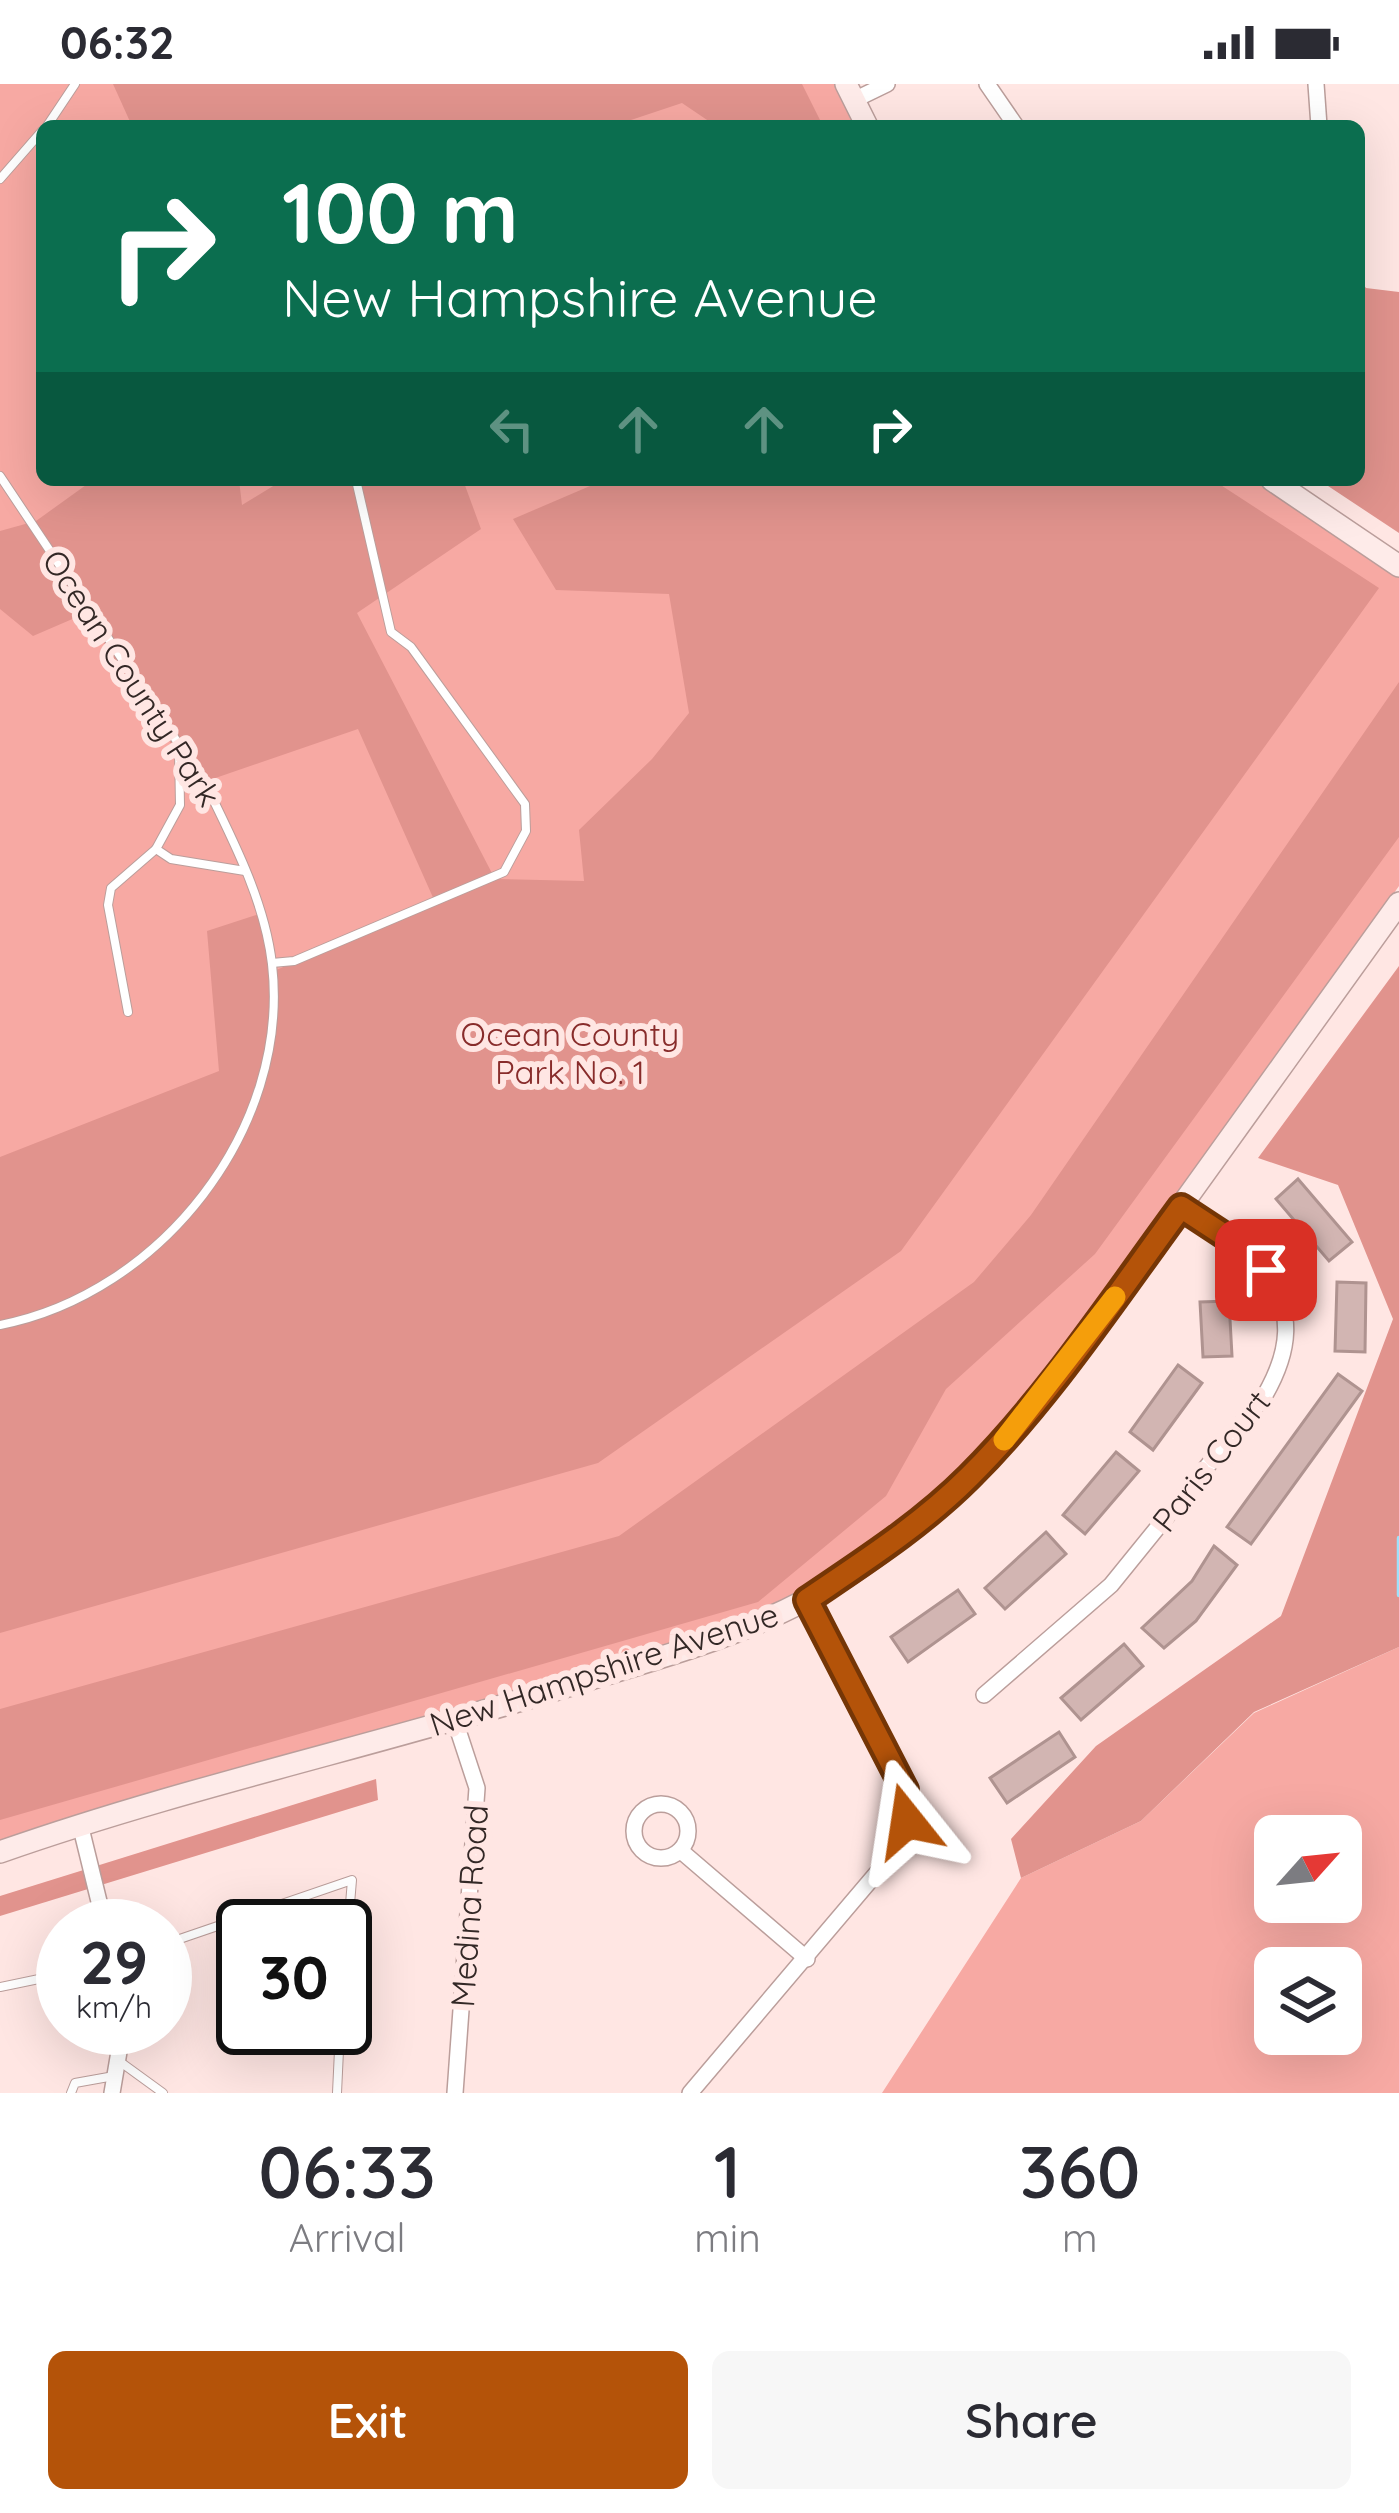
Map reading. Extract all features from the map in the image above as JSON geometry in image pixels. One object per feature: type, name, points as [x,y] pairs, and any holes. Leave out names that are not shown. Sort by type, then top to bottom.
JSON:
[{"type":"main road","points":[[850,92],[864,120]]},
{"type":"main road","points":[[1281,486],[1399,566]]},
{"type":"main road","name":"New Hampshire Avenue","points":[[0,1852],[80,1824],[455,1721],[690,1648],[807,1600],[929,1514],[969,1478],[1073,1355],[1399,903]]},
{"type":"street","points":[[850,92],[886,84]]},
{"type":"street","points":[[987,84],[1012,120]]},
{"type":"street","points":[[1316,84],[1319,120]]},
{"type":"street","name":"Paris Court","points":[[984,1695],[1111,1585],[1251,1413],[1285,1360],[1283,1311],[1266,1270],[1248,1251],[1181,1207]]},
{"type":"street","points":[[691,2093],[892,1861],[907,1821],[905,1790],[807,1600]]},
{"type":"street","name":"Medina Road","points":[[455,1721],[476,1788],[455,2093]]},
{"type":"street","points":[[80,1824],[98,1899]]},
{"type":"street","points":[[681,1851],[807,1959]]},
{"type":"street","points":[[112,2093],[119,2055]]},
{"type":"lane","points":[[50,120],[74,84]]},
{"type":"lane","points":[[0,179],[36,138]]},
{"type":"lane","name":"Ocean County Park","points":[[0,476],[206,785],[246,872],[272,963],[273,1044],[244,1132],[214,1180],[153,1248],[79,1302],[0,1325]]},
{"type":"lane","points":[[272,963],[294,961],[504,872],[526,831],[525,804],[411,647],[391,632],[357,486]]},
{"type":"lane","points":[[128,1012],[108,904],[111,888],[156,849],[180,806],[179,747]]},
{"type":"lane","points":[[156,849],[171,859],[246,872]]},
{"type":"lane","points":[[290,1899],[352,1880],[350,1899]]},
{"type":"lane","points":[[0,1987],[36,1980]]},
{"type":"lane","points":[[337,2093],[339,2055]]},
{"type":"lane","points":[[71,2093],[75,2084],[117,2068],[163,2093]]},
{"type":"green space","name":"Ocean County Park No. 1","points":[[0,84],[846,84],[863,120],[36,120],[36,486],[1273,486],[1399,578],[1399,886],[1067,1348],[1000,1431],[839,1579],[758,1622],[0,1852]]},
{"type":"green space","points":[[113,84],[802,84],[820,120],[707,120],[682,103],[631,120],[129,120]]},
{"type":"green space","points":[[1365,287],[1399,292],[1399,533],[1328,486],[1365,486]]},
{"type":"green space","points":[[85,486],[240,486],[242,505],[273,486],[465,486],[481,529],[357,613],[495,879],[584,881],[579,830],[652,759],[689,713],[669,594],[556,590],[513,519],[590,486],[1222,486],[1379,588],[901,1251],[598,1463],[0,1633],[0,1157],[219,1071],[207,931],[259,914],[274,971],[435,902],[358,729],[198,784],[84,614],[33,636],[0,609],[0,531],[36,521]]},
{"type":"green space","points":[[1399,682],[1399,837],[1095,1254],[946,1389],[886,1496],[758,1602],[0,1820],[0,1709],[619,1536],[974,1282],[1031,1215]]},
{"type":"green space","points":[[1399,966],[1399,1647],[1254,1712],[1141,1821],[1021,1878],[1011,1839],[1096,1746],[1281,1616],[1393,1319],[1338,1185],[1258,1158]]},
{"type":"green space","points":[[1399,1647],[1399,2093],[882,2093],[1021,1878],[1141,1821],[1254,1713]]},
{"type":"green space","points":[[376,1779],[378,1800],[55,1899],[36,1899],[36,1905],[0,1916],[0,1896]]},
{"type":"building","points":[[1298,1179],[1352,1242],[1329,1261],[1276,1199]]},
{"type":"building","points":[[1337,1282],[1366,1283],[1365,1352],[1335,1351]]},
{"type":"building","points":[[1229,1301],[1232,1356],[1203,1357],[1200,1302]]},
{"type":"building","points":[[1178,1365],[1202,1383],[1153,1450],[1130,1432]]},
{"type":"building","points":[[1338,1374],[1362,1391],[1251,1544],[1227,1527]]},
{"type":"building","points":[[1116,1452],[1139,1471],[1085,1534],[1063,1515]]},
{"type":"building","points":[[1046,1532],[1066,1554],[1005,1609],[985,1588]]},
{"type":"building","points":[[1214,1546],[1237,1565],[1196,1621],[1164,1648],[1142,1628],[1192,1581]]},
{"type":"building","points":[[958,1590],[975,1614],[908,1662],[891,1637]]},
{"type":"building","points":[[1124,1644],[1143,1666],[1081,1720],[1061,1698]]},
{"type":"building","points":[[1059,1732],[1075,1757],[1007,1803],[990,1778]]},
{"type":"waterway","points":[[1399,1538],[1399,1595]]},
{"type":"slow traffic","points":[[1004,1440],[1115,1297]]},
{"type":"route","points":[[907,1821],[905,1790],[807,1600],[929,1514],[969,1478],[1073,1355],[1181,1207],[1248,1251],[1266,1270]]}]
